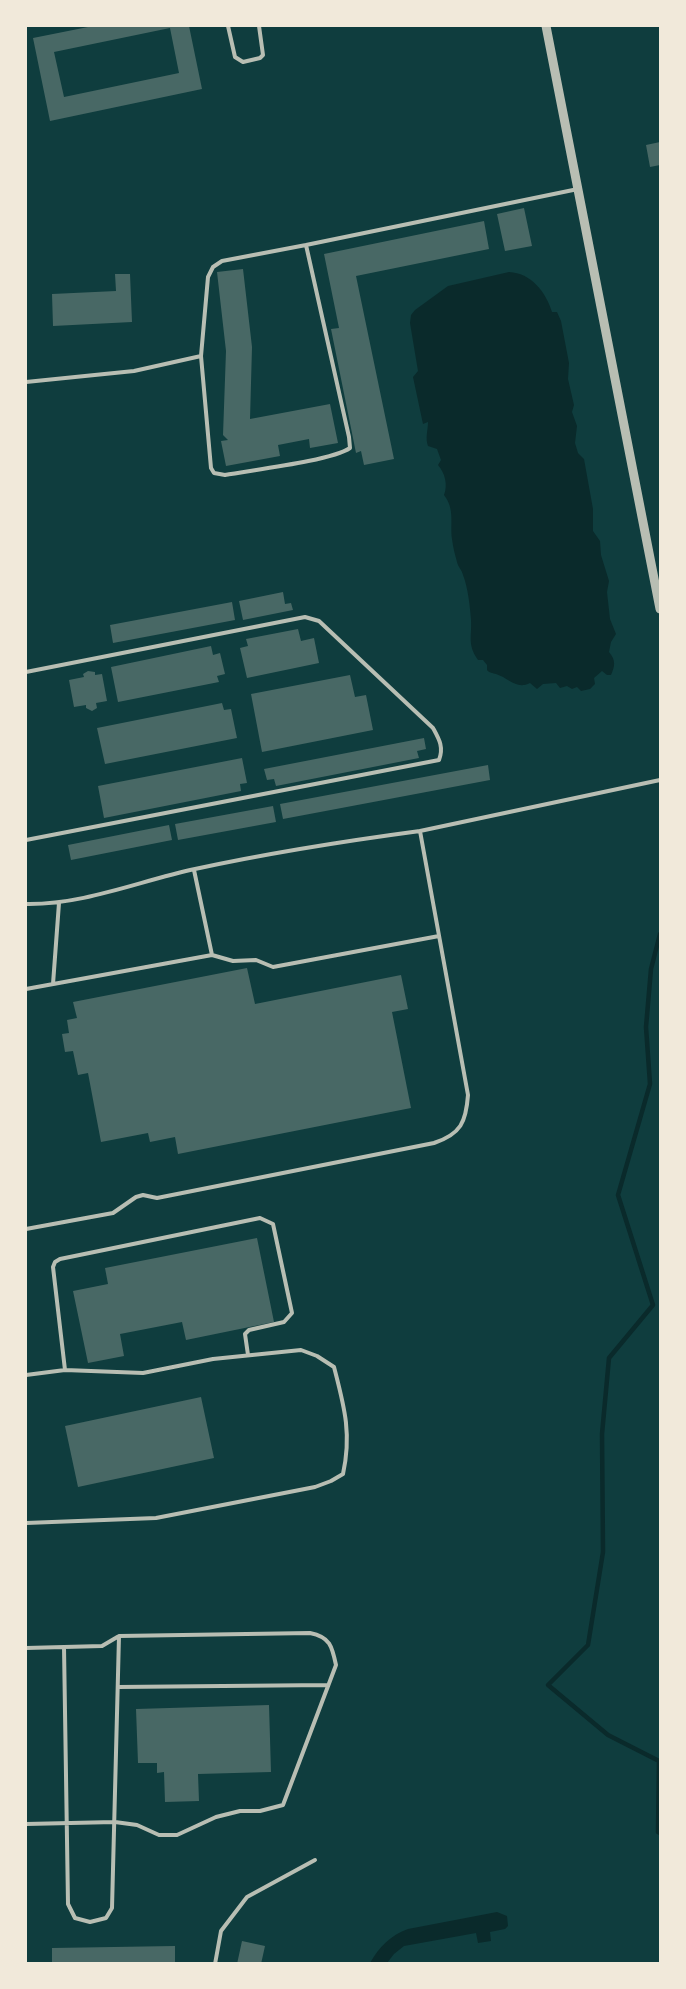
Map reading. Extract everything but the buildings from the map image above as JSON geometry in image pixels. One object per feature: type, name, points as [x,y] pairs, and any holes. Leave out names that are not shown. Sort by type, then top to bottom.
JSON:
[{"type":"street","points":[[546,26],[660,609]]},
{"type":"lane","points":[[228,26],[235,57],[243,62],[260,58],[263,55],[259,26]]},
{"type":"lane","points":[[306,245],[350,438],[350,448],[344,452],[319,458],[225,475],[214,473],[211,468],[201,357],[207,277],[213,267],[222,261],[578,189]]},
{"type":"lane","points":[[26,382],[134,371],[201,357]]},
{"type":"lane","points":[[26,672],[305,617],[319,621],[432,728],[441,742],[442,752],[439,760],[26,840]]},
{"type":"lane","points":[[26,904],[59,903],[194,870],[330,844],[420,831],[660,780]]},
{"type":"lane","points":[[26,1229],[113,1213],[136,1197],[143,1195],[157,1198],[434,1143],[449,1138],[459,1130],[466,1115],[468,1095],[420,831]]},
{"type":"lane","points":[[194,870],[212,955]]},
{"type":"lane","points":[[53,984],[59,903]]},
{"type":"lane","points":[[26,989],[212,955],[233,961],[256,960],[273,967],[439,936]]},
{"type":"lane","points":[[65,1370],[53,1267],[55,1262],[60,1259],[260,1218],[273,1224],[292,1313],[284,1322],[249,1330],[245,1334],[248,1355]]},
{"type":"lane","points":[[26,1375],[65,1370],[143,1373],[213,1359],[301,1350],[317,1356],[333,1367],[347,1419],[346,1461],[343,1474],[315,1487],[156,1518],[26,1523]]},
{"type":"lane","points":[[26,1647],[102,1646],[118,1636],[310,1633],[323,1635],[332,1647],[336,1665],[283,1805],[260,1811],[240,1811],[216,1817],[177,1835],[159,1835],[137,1825],[115,1822],[26,1824]]},
{"type":"lane","points":[[64,1647],[68,1904],[75,1918],[90,1922],[106,1918],[112,1908],[118,1636]]},
{"type":"lane","points":[[118,1687],[328,1684]]},
{"type":"lane","points":[[214,1964],[221,1931],[247,1898],[315,1860]]},
{"type":"water","points":[[509,272],[531,280],[542,291],[552,312],[557,312],[561,321],[569,363],[568,379],[574,405],[572,412],[577,426],[575,443],[578,453],[584,459],[593,509],[593,531],[600,541],[601,555],[609,581],[607,592],[610,619],[616,634],[609,652],[614,660],[613,669],[611,675],[602,671],[594,678],[595,684],[590,689],[581,691],[577,687],[560,688],[556,683],[543,684],[537,689],[530,683],[517,684],[489,672],[483,660],[478,660],[471,645],[471,620],[467,591],[454,551],[451,511],[444,495],[445,479],[438,465],[441,460],[437,449],[428,446],[428,422],[423,424],[413,377],[418,371],[410,323],[411,315],[415,310],[448,286]]},
{"type":"water","points":[[497,1912],[507,1916],[508,1926],[505,1929],[490,1932],[491,1941],[478,1943],[476,1933],[404,1946],[387,1963],[370,1963],[386,1942],[408,1929]]},
{"type":"waterway","points":[[660,934],[651,969],[646,1027],[650,1084],[618,1195],[653,1305],[609,1358],[602,1434],[603,1552],[588,1645],[548,1685],[608,1735],[659,1761],[658,1832],[660,1833]]}]
